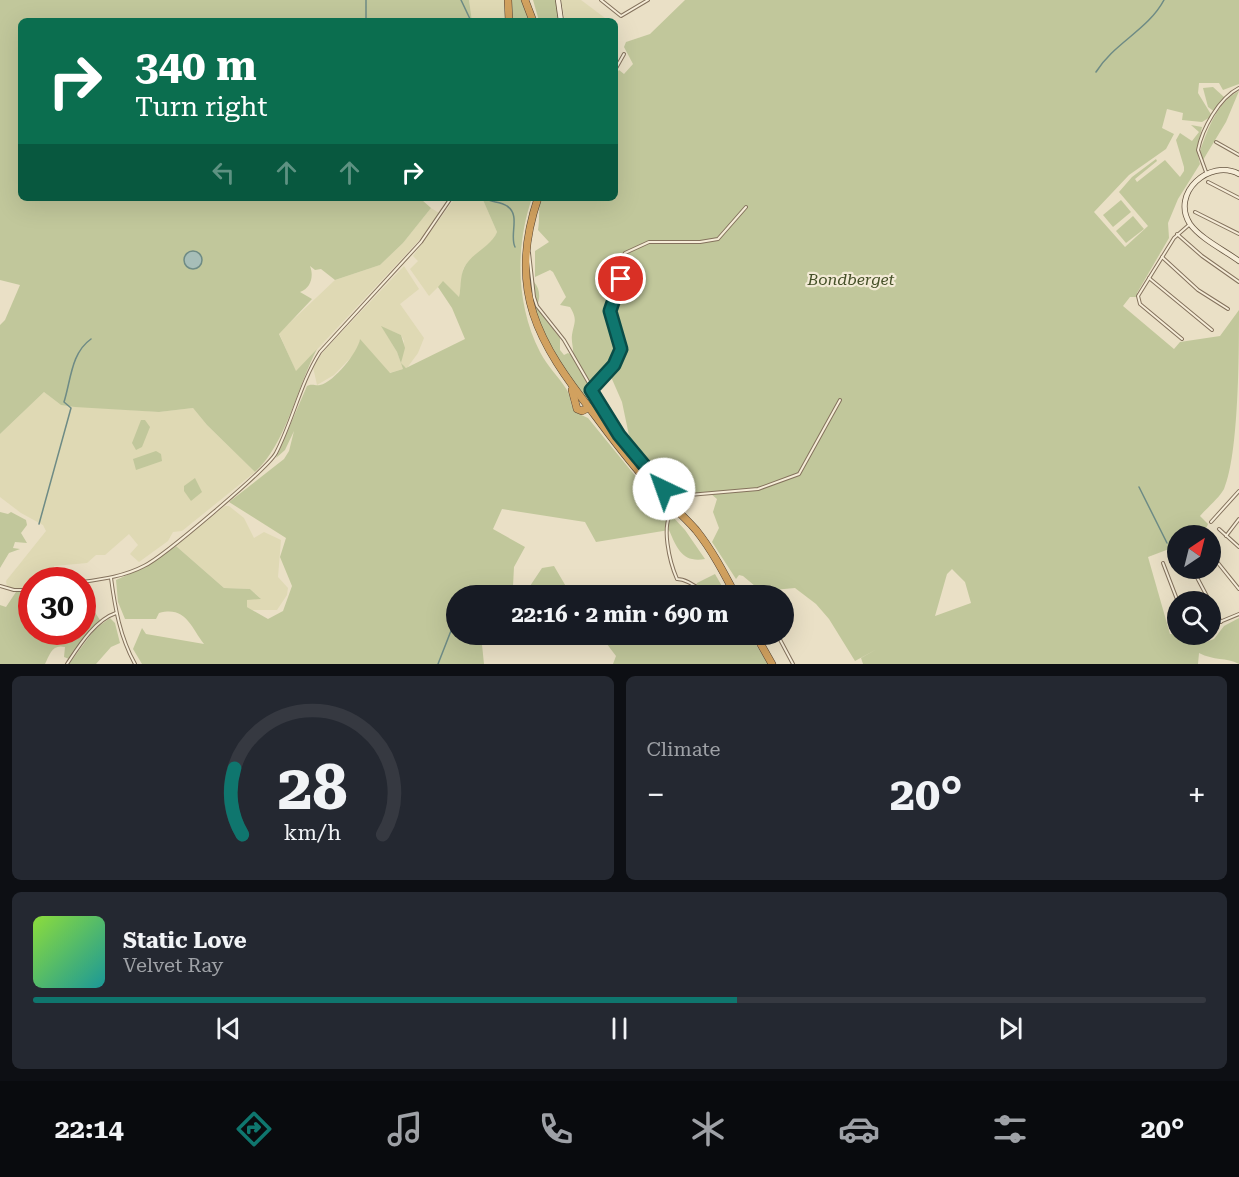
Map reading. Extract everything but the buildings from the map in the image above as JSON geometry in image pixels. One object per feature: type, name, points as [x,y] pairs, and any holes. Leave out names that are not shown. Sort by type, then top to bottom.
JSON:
[{"type":"highway","points":[[508,0],[509,18]]},
{"type":"highway","points":[[528,1],[534,18]]},
{"type":"highway","points":[[536,201],[526,253],[528,291],[537,329],[556,366],[587,408],[641,478],[699,540],[729,585]]},
{"type":"highway","points":[[536,201],[524,251],[526,300],[541,344],[572,390],[577,409],[582,411],[587,408]]},
{"type":"highway","points":[[587,408],[639,472],[696,531],[729,585]]},
{"type":"highway","points":[[763,645],[773,664]]},
{"type":"street","points":[[558,0],[561,18]]},
{"type":"street","points":[[601,0],[621,16],[648,0]]},
{"type":"street","points":[[618,65],[624,54]]},
{"type":"street","points":[[1206,172],[1198,150],[1205,128],[1226,97],[1239,88]]},
{"type":"street","points":[[1216,142],[1239,155]]},
{"type":"street","points":[[1239,174],[1222,168],[1206,172],[1198,178],[1187,196],[1185,207],[1190,223],[1239,261]]},
{"type":"street","points":[[1208,182],[1239,198]]},
{"type":"street","points":[[1221,194],[1226,191]]},
{"type":"street","points":[[96,580],[111,578],[146,566],[246,484],[275,455],[307,374],[320,352],[421,242],[449,201]]},
{"type":"street","points":[[591,390],[614,365],[621,349],[610,311],[621,279],[620,261],[625,253],[649,242],[700,242],[718,239],[746,207]]},
{"type":"street","points":[[1196,212],[1239,234]]},
{"type":"street","points":[[1182,339],[1138,301],[1138,295],[1177,234],[1190,223]]},
{"type":"street","points":[[1177,234],[1202,256],[1239,282]]},
{"type":"street","points":[[526,253],[530,254],[535,302],[564,340],[619,435],[666,490],[689,495],[758,489],[799,474],[840,400]]},
{"type":"street","points":[[1162,257],[1198,290],[1228,309]]},
{"type":"street","points":[[1149,278],[1212,330]]},
{"type":"street","points":[[587,408],[598,401]]},
{"type":"street","points":[[1211,522],[1239,491]]},
{"type":"street","points":[[1234,498],[1239,502]]},
{"type":"street","points":[[673,511],[668,519],[668,549],[677,579],[686,580],[692,585]]},
{"type":"street","points":[[1226,536],[1235,529],[1239,519]]},
{"type":"street","points":[[1221,531],[1239,547]]},
{"type":"street","points":[[1163,563],[1174,591]]},
{"type":"street","points":[[1221,567],[1239,589]]},
{"type":"street","points":[[111,578],[116,613],[127,649],[135,664]]},
{"type":"street","points":[[0,586],[18,590]]},
{"type":"street","points":[[67,664],[95,627],[116,613]]},
{"type":"street","points":[[1221,622],[1239,614]]},
{"type":"street","points":[[783,645],[794,664]]},
{"type":"shaded area","points":[[469,0],[506,0],[507,18],[472,18]]},
{"type":"shaded area","points":[[561,0],[581,0],[605,18],[564,18]]},
{"type":"shaded area","points":[[453,201],[483,201],[497,232],[494,239],[463,269],[459,297],[438,287],[429,296],[410,269],[418,261],[413,256]]},
{"type":"shaded area","points":[[431,208],[439,213],[423,236],[296,372],[279,333],[335,280],[380,265],[403,243]]},
{"type":"shaded area","points":[[404,266],[419,289],[400,304],[424,338],[418,353],[407,368],[404,367],[401,363],[404,341],[401,335],[382,327],[397,352],[403,369],[389,373],[360,340],[357,351],[334,375],[317,385],[313,367],[323,352]]},
{"type":"shaded area","points":[[44,392],[61,405],[159,412],[193,408],[255,472],[182,531],[173,532],[168,541],[139,562],[130,554],[138,545],[129,534],[105,555],[96,555],[87,563],[54,567],[18,567],[18,589],[14,590],[7,587],[6,581],[46,531],[43,525],[21,513],[0,497],[0,434]]},
{"type":"shaded area","points":[[225,506],[229,506],[244,518],[254,538],[264,532],[281,540],[278,577],[288,588],[287,595],[277,610],[252,610],[247,607],[247,599],[260,598],[250,589],[224,588],[176,546]]},
{"type":"green space","points":[[0,0],[469,0],[472,18],[18,18],[18,201],[423,201],[431,208],[403,243],[380,265],[335,280],[321,269],[315,270],[310,266],[311,281],[307,288],[300,292],[312,299],[279,334],[296,371],[317,349],[283,431],[266,460],[255,472],[193,408],[159,412],[75,407],[61,405],[44,392],[0,434],[0,325],[5,320],[20,285],[0,280]]},
{"type":"green space","points":[[511,0],[521,0],[528,18],[512,18]]},
{"type":"green space","points":[[533,0],[555,0],[558,18],[538,18]]},
{"type":"green space","name":"Bondberget","points":[[685,0],[1239,0],[1239,84],[1223,90],[1219,83],[1199,83],[1198,93],[1212,116],[1202,122],[1182,120],[1183,113],[1167,109],[1162,128],[1174,134],[1166,149],[1129,175],[1094,212],[1125,247],[1148,226],[1119,192],[1132,177],[1156,159],[1157,161],[1135,179],[1137,182],[1165,160],[1180,177],[1184,167],[1176,140],[1180,133],[1192,141],[1199,132],[1191,125],[1202,127],[1197,151],[1200,164],[1178,199],[1168,223],[1169,238],[1137,293],[1141,294],[1139,297],[1130,297],[1123,306],[1174,349],[1180,342],[1220,336],[1239,310],[1233,452],[1224,489],[1200,516],[1208,525],[1167,525],[1167,550],[1148,557],[1167,624],[1167,645],[1221,645],[1221,630],[1239,618],[1239,664],[1199,653],[1198,664],[863,664],[861,658],[877,649],[855,661],[829,619],[816,604],[794,588],[794,585],[754,585],[739,575],[736,579],[712,542],[719,528],[713,512],[717,499],[711,494],[690,493],[665,487],[631,445],[622,402],[608,370],[594,381],[587,398],[584,398],[547,343],[534,311],[532,296],[534,282],[539,294],[536,307],[560,338],[560,350],[564,355],[568,353],[573,356],[574,315],[570,307],[560,305],[566,297],[550,270],[535,277],[535,251],[549,242],[538,230],[541,201],[618,201],[618,71],[624,74],[633,64],[624,47],[626,42],[650,34]],"holes":[[[952,569],[965,582],[971,603],[935,616],[947,574]]]},
{"type":"green space","points":[[1213,87],[1224,97],[1215,112],[1208,107],[1203,88]]},
{"type":"green space","points":[[1239,91],[1226,122],[1203,160],[1200,151],[1214,117],[1225,102]]},
{"type":"green space","points":[[1121,200],[1131,212],[1113,227],[1103,215]]},
{"type":"green space","points":[[483,201],[531,201],[526,217],[521,256],[522,296],[532,334],[540,352],[567,390],[575,412],[588,418],[637,478],[685,530],[705,559],[697,560],[686,557],[678,549],[669,530],[596,542],[585,522],[502,509],[493,529],[525,547],[514,567],[513,585],[446,585],[446,645],[482,645],[484,664],[142,664],[133,649],[142,628],[146,634],[204,644],[191,624],[175,612],[159,613],[156,619],[125,619],[118,602],[116,580],[145,567],[176,546],[224,588],[250,589],[261,599],[247,600],[247,607],[268,619],[283,611],[292,586],[280,557],[286,538],[229,502],[284,459],[289,451],[294,431],[285,450],[276,458],[307,386],[326,383],[338,373],[350,358],[360,339],[390,373],[403,369],[397,352],[381,326],[401,335],[405,348],[401,363],[406,368],[465,339],[452,308],[438,287],[443,281],[459,297],[464,268],[471,258],[497,232]]},
{"type":"green space","points":[[1133,216],[1144,229],[1126,243],[1116,231]]},
{"type":"green space","points":[[141,420],[145,420],[150,427],[142,447],[136,450],[132,443]]},
{"type":"green space","points":[[156,451],[161,454],[162,461],[136,470],[133,459]]},
{"type":"green space","points":[[195,478],[202,492],[191,501],[184,491],[184,486]]},
{"type":"green space","points":[[0,512],[8,514],[11,512],[26,520],[27,525],[21,533],[27,543],[15,542],[13,548],[20,549],[9,553],[0,568]]},
{"type":"green space","points":[[554,566],[565,585],[531,585],[542,568]]},
{"type":"green space","points":[[715,574],[721,585],[696,585]]},
{"type":"green space","points":[[18,592],[18,645],[80,645],[69,659],[64,657],[65,647],[61,646],[54,648],[45,664],[0,664],[0,605],[6,607]]},
{"type":"green space","points":[[110,618],[115,623],[120,643],[111,647],[96,664],[69,664],[83,645],[96,645],[96,628]]},
{"type":"green space","points":[[608,645],[756,645],[768,664],[613,664],[616,656]]},
{"type":"water","points":[[193,251],[199,254],[202,260],[199,266],[193,269],[187,266],[184,260],[187,254]]},
{"type":"waterway","points":[[366,0],[366,18]]},
{"type":"waterway","points":[[461,0],[470,18]]},
{"type":"waterway","points":[[1096,72],[1112,53],[1149,20],[1164,0]]},
{"type":"waterway","points":[[490,201],[504,204],[511,210],[514,220],[515,247]]},
{"type":"waterway","points":[[39,524],[71,408],[64,402],[73,368],[79,352],[91,339]]},
{"type":"waterway","points":[[1139,487],[1167,543]]},
{"type":"waterway","points":[[438,664],[446,644]]},
{"type":"route","points":[[621,279],[610,311],[613,328],[622,346],[614,365],[591,390],[619,435],[664,489]]}]
